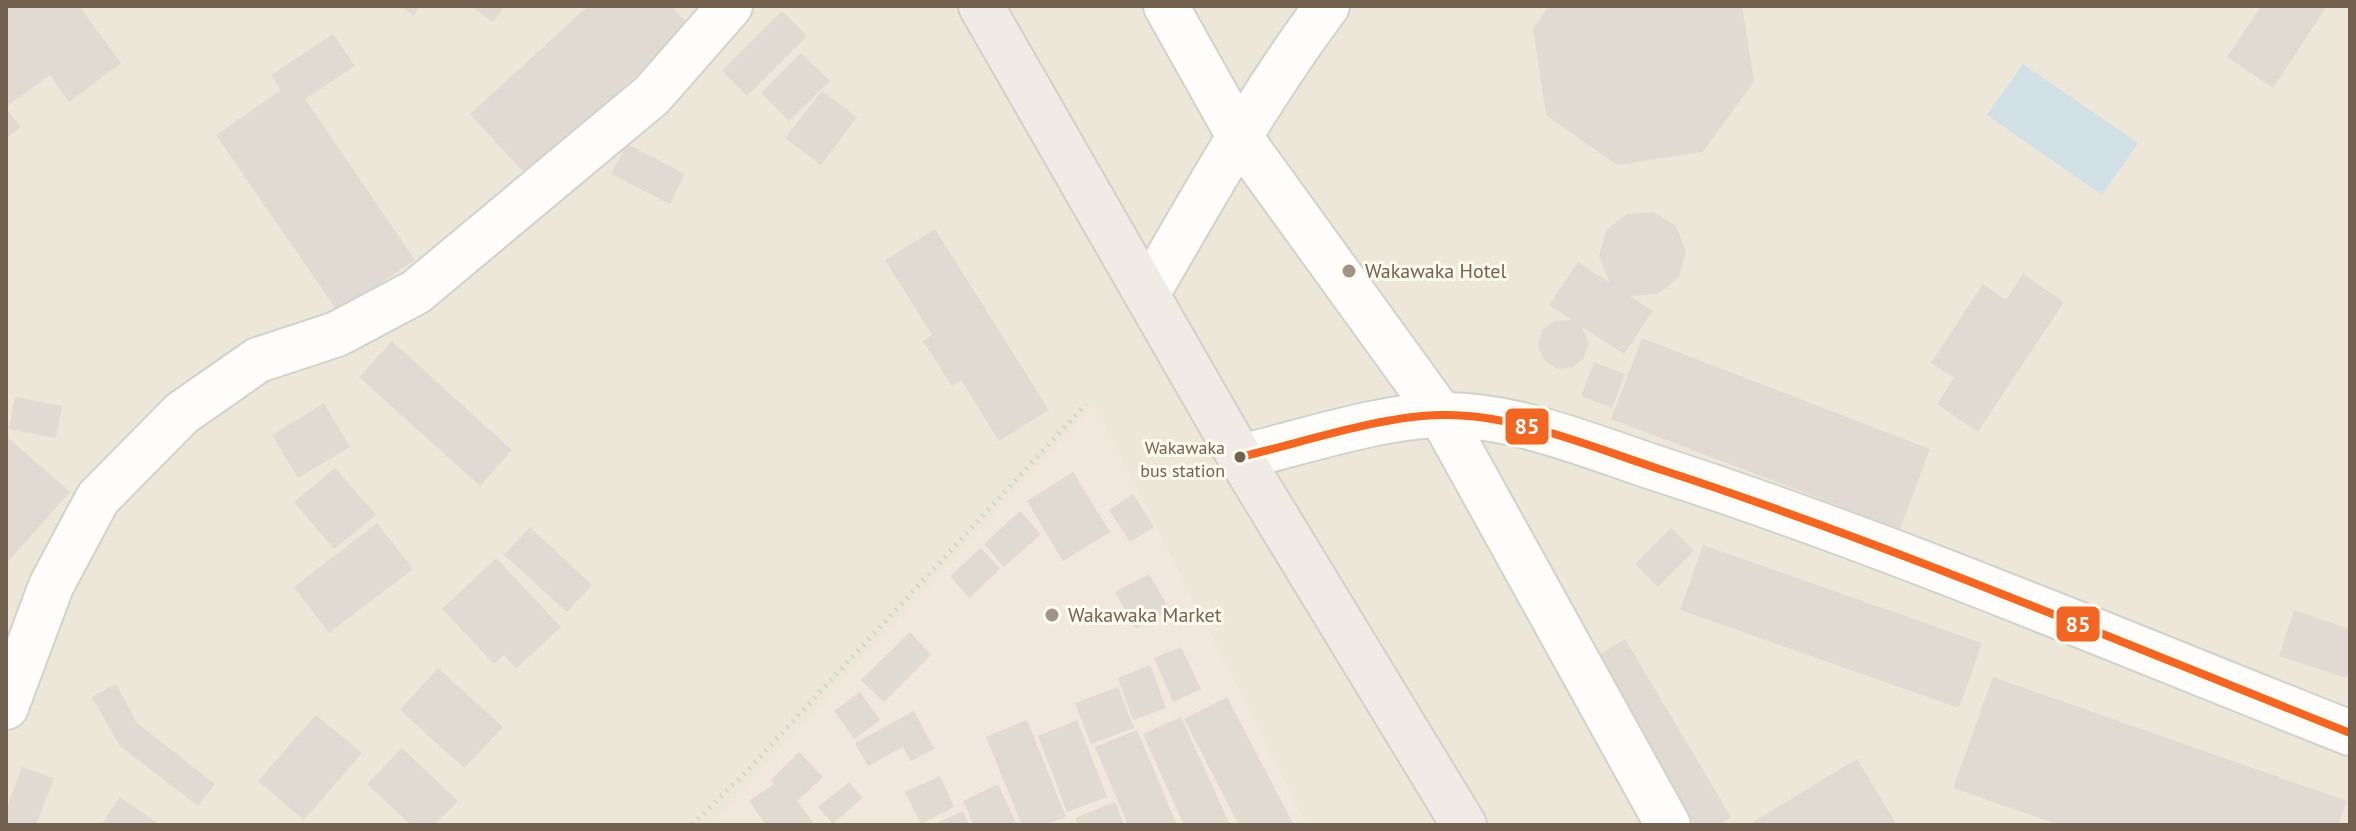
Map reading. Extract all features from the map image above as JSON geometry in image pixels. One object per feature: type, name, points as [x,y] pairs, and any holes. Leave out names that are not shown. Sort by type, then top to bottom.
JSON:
[{"type":"highway","points":[[981,6],[1240,457],[1464,825]]},
{"type":"street","points":[[6,707],[51,586],[98,498],[182,413],[258,360],[337,334],[416,292],[652,95],[730,6]]},
{"type":"street","points":[[1166,6],[1239,136],[1441,415],[1668,825]]},
{"type":"street","points":[[1147,294],[1239,136],[1298,44],[1327,6]]},
{"type":"street","points":[[1240,457],[1398,419],[1472,416],[1533,428],[1777,508],[2350,733]]},
{"type":"path","points":[[692,825],[748,770],[1086,404]]},
{"type":"shaded area","points":[[6,6],[2350,6],[2350,825],[6,825]]},
{"type":"shaded area","points":[[2023,64],[2138,143],[2102,195],[1987,115]]},
{"type":"shaded area","name":"Wakawaka Market","points":[[1094,404],[1307,825],[711,825]]},
{"type":"building","points":[[6,6],[79,6],[121,63],[69,102],[50,75],[6,107]]},
{"type":"building","points":[[400,6],[420,6],[414,16]]},
{"type":"building","points":[[470,6],[505,6],[493,22]]},
{"type":"building","points":[[588,6],[671,6],[690,26],[527,176],[470,114]]},
{"type":"building","points":[[1549,6],[1742,6],[1754,81],[1703,152],[1617,165],[1546,115],[1533,28]]},
{"type":"building","points":[[2261,6],[2327,6],[2273,88],[2227,57]]},
{"type":"building","points":[[782,11],[807,36],[747,96],[722,71]]},
{"type":"building","points":[[333,34],[355,66],[305,99],[415,260],[338,312],[216,135],[281,90],[271,75]]},
{"type":"building","points":[[801,53],[830,81],[789,121],[761,93]]},
{"type":"building","points":[[822,91],[857,117],[821,165],[785,138]]},
{"type":"building","points":[[6,108],[21,127],[6,138]]},
{"type":"building","points":[[627,144],[685,174],[670,204],[611,174]]},
{"type":"building","points":[[1654,212],[1676,226],[1686,251],[1679,277],[1658,294],[1630,296],[1653,311],[1624,354],[1582,327],[1589,343],[1584,358],[1573,367],[1557,369],[1544,360],[1538,346],[1542,330],[1554,321],[1572,320],[1549,305],[1578,262],[1610,283],[1599,256],[1606,230],[1627,214]]},
{"type":"building","points":[[935,229],[1049,410],[999,441],[961,380],[952,386],[923,341],[932,335],[885,260]]},
{"type":"building","points":[[2023,274],[2064,302],[1978,432],[1937,404],[1954,378],[1931,363],[1983,284],[2006,300]]},
{"type":"building","points":[[1642,338],[1930,449],[1900,529],[1611,419]]},
{"type":"building","points":[[392,341],[512,450],[480,486],[359,377]]},
{"type":"building","points":[[1594,362],[1625,374],[1612,408],[1581,396]]},
{"type":"building","points":[[15,397],[62,406],[56,438],[9,429]]},
{"type":"building","points":[[324,403],[350,447],[298,478],[272,435]]},
{"type":"building","points":[[6,436],[70,492],[6,564]]},
{"type":"building","points":[[335,468],[376,515],[334,549],[294,502]]},
{"type":"building","points":[[1073,472],[1110,532],[1063,561],[1027,501]]},
{"type":"building","points":[[1133,494],[1154,527],[1130,542],[1109,510]]},
{"type":"building","points":[[1020,511],[1041,534],[1004,567],[984,544]]},
{"type":"building","points":[[377,523],[413,569],[329,633],[294,587]]},
{"type":"building","points":[[530,527],[592,585],[567,612],[504,555]]},
{"type":"building","points":[[1671,528],[1694,551],[1658,587],[1635,564]]},
{"type":"building","points":[[1703,545],[1982,643],[1959,708],[1680,610]]},
{"type":"building","points":[[981,548],[1000,569],[969,598],[950,576]]},
{"type":"building","points":[[496,558],[561,627],[516,669],[504,655],[494,664],[442,609]]},
{"type":"building","points":[[1149,574],[1170,610],[1136,629],[1115,592]]},
{"type":"building","points":[[2294,610],[2350,629],[2350,666],[2346,678],[2279,656]]},
{"type":"building","points":[[910,632],[931,655],[884,702],[861,680]]},
{"type":"building","points":[[1625,639],[1731,817],[1719,825],[1695,825],[1595,657]]},
{"type":"building","points":[[1181,647],[1201,689],[1173,702],[1154,658]]},
{"type":"building","points":[[1150,665],[1166,708],[1133,720],[1118,678]]},
{"type":"building","points":[[438,668],[503,727],[464,768],[400,710]]},
{"type":"building","points":[[1993,677],[2347,801],[2338,825],[2059,825],[1953,788]]},
{"type":"building","points":[[116,684],[137,723],[215,784],[198,806],[119,745],[92,697]]},
{"type":"building","points":[[1118,687],[1134,728],[1091,744],[1075,703]]},
{"type":"building","points":[[860,692],[880,720],[854,739],[834,711]]},
{"type":"building","points":[[1227,697],[1294,825],[1239,825],[1184,719]]},
{"type":"building","points":[[914,711],[934,749],[911,761],[903,747],[868,766],[855,743]]},
{"type":"building","points":[[316,715],[362,753],[304,820],[258,781]]},
{"type":"building","points":[[1181,717],[1230,825],[1184,825],[1143,734]]},
{"type":"building","points":[[1027,720],[1066,817],[1044,825],[1022,825],[986,737]]},
{"type":"building","points":[[1077,720],[1107,797],[1067,812],[1038,736]]},
{"type":"building","points":[[1137,730],[1177,825],[1128,825],[1095,747]]},
{"type":"building","points":[[402,748],[458,801],[434,825],[411,825],[367,784]]},
{"type":"building","points":[[799,752],[823,777],[797,801],[815,825],[766,825],[749,801],[774,784],[771,780]]},
{"type":"building","points":[[1857,759],[1897,825],[1748,825]]},
{"type":"building","points":[[22,767],[54,778],[36,825],[6,825],[6,810]]},
{"type":"building","points":[[940,776],[954,807],[921,824],[905,792]]},
{"type":"building","points":[[849,782],[862,798],[833,824],[818,807]]},
{"type":"building","points":[[998,784],[1017,825],[974,825],[963,801]]},
{"type":"building","points":[[120,797],[156,822],[154,825],[101,825]]},
{"type":"building","points":[[1115,802],[1124,825],[1078,825],[1075,818]]},
{"type":"building","points":[[963,811],[969,825],[932,825]]},
{"type":"transit line","name":"85","points":[[1240,457],[1366,425],[1417,417],[1468,416],[1525,426],[1581,442],[1836,530],[2350,733]]},
{"type":"place","name":"Wakawaka Hotel","points":[[1349,271]]},
{"type":"place","name":"Wakawaka bus station","points":[[1240,457]]},
{"type":"place","name":"Wakawaka Market","points":[[1052,615]]}]
